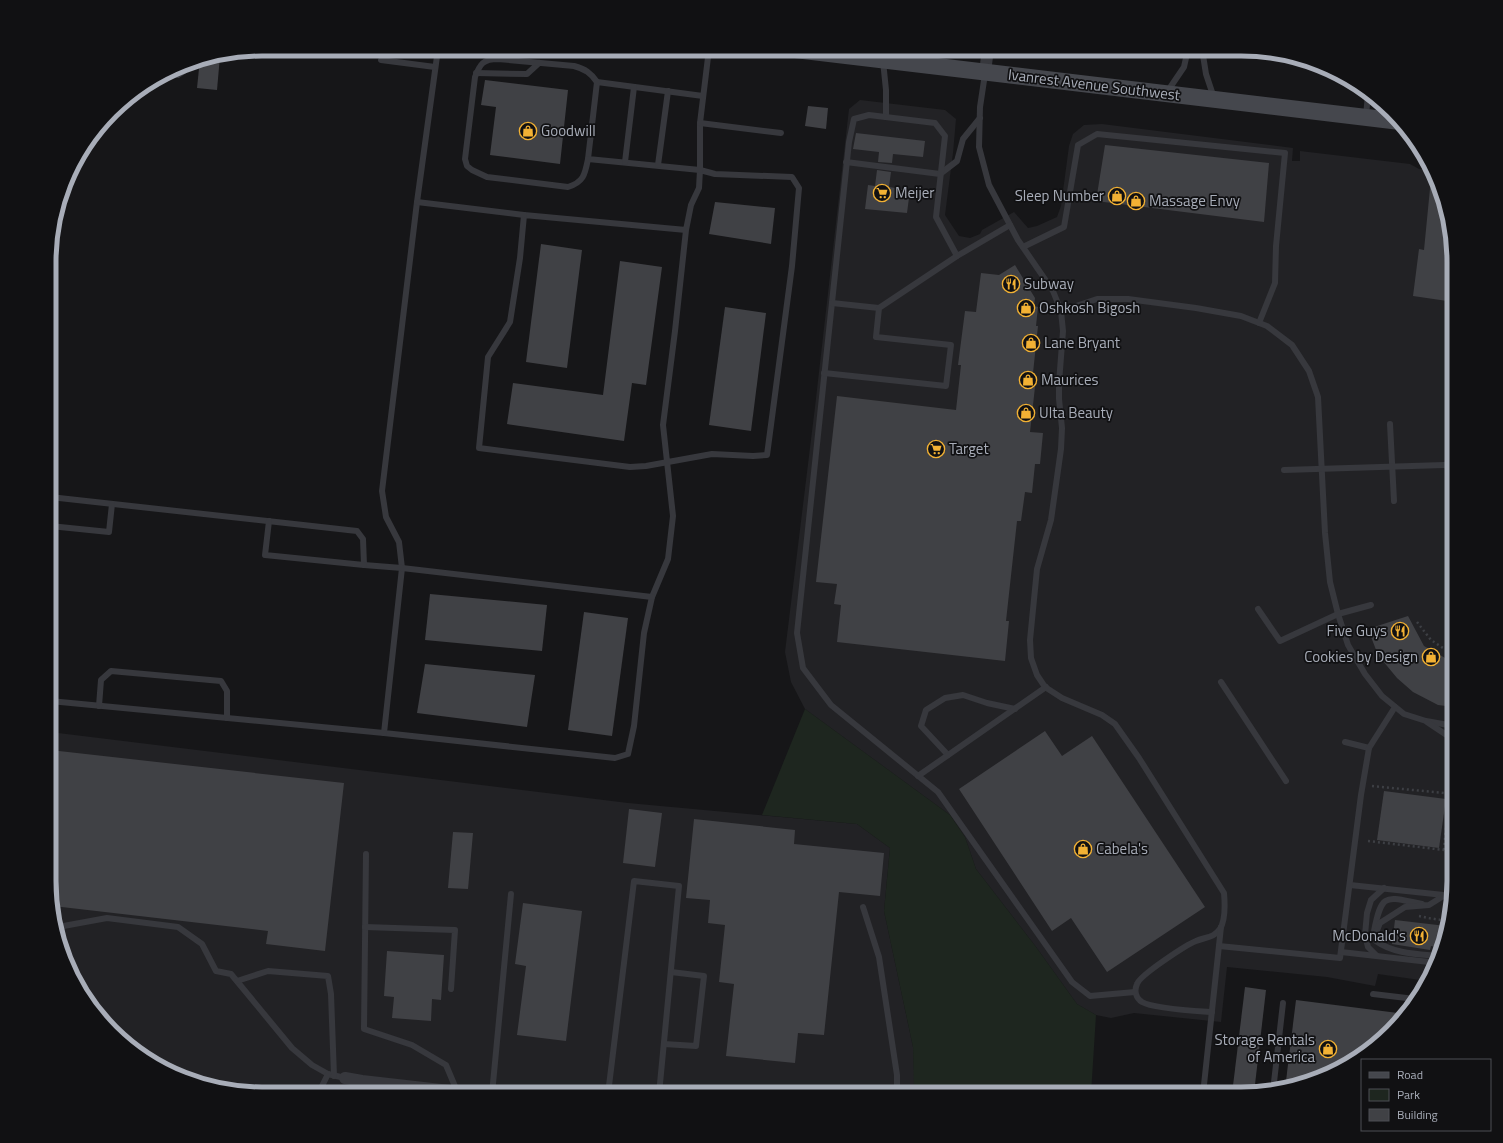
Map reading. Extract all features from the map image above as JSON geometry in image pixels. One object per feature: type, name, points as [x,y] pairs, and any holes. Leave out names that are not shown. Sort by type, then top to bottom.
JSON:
[{"type":"street","name":"Ivanrest Avenue Southwest","points":[[849,56],[1391,120]]},
{"type":"street","points":[[985,72],[987,56]]},
{"type":"street","points":[[335,1076],[371,1087]]},
{"type":"lane","points":[[384,733],[402,568],[399,542],[386,517],[382,491],[417,202],[437,56]]},
{"type":"lane","points":[[56,702],[384,733],[615,758],[628,754],[634,726],[644,633],[652,597],[668,559],[673,516],[663,425],[686,230],[691,205],[699,188],[700,123],[708,56]]},
{"type":"lane","points":[[1166,93],[1184,67],[1186,56]]},
{"type":"lane","points":[[1203,56],[1206,74],[1215,99]]},
{"type":"lane","points":[[490,59],[540,63],[582,68],[593,76],[597,82],[585,174],[580,182],[568,187],[487,177],[467,166],[465,159],[476,73],[478,68],[483,62],[490,59]]},
{"type":"lane","points":[[381,60],[436,67]]},
{"type":"lane","points":[[882,60],[886,90],[886,117]]},
{"type":"lane","points":[[476,73],[527,74],[540,63]]},
{"type":"lane","points":[[985,72],[980,118],[979,147],[989,185],[1023,247],[1053,291],[1061,311],[1064,332],[1059,383],[1062,428],[1060,449],[1051,520],[1037,569],[1030,640],[1031,658],[1037,675],[1046,687],[1062,698],[1102,715],[1114,724],[1126,738],[1224,893],[1225,905],[1219,946],[1204,1087]]},
{"type":"lane","points":[[597,82],[703,96]]},
{"type":"lane","points":[[625,162],[634,87]]},
{"type":"lane","points":[[658,165],[668,91]]},
{"type":"lane","points":[[1365,117],[1367,100]]},
{"type":"lane","points":[[957,256],[936,217],[945,136],[935,123],[869,115],[854,119],[848,142],[797,633],[803,668],[831,705],[938,792],[1072,982],[1090,996],[1135,992]]},
{"type":"lane","points":[[846,162],[940,174],[957,161],[963,139],[980,118]]},
{"type":"lane","points":[[700,123],[781,133]]},
{"type":"lane","points":[[1023,247],[1064,227],[1078,145],[1097,134],[1285,153],[1276,246],[1275,283],[1259,323]]},
{"type":"lane","points":[[524,215],[520,258],[510,322],[488,357],[479,448],[630,467],[646,466],[712,454],[753,456],[767,455],[792,266],[799,188],[792,178],[715,174],[700,170],[658,165],[588,159]]},
{"type":"lane","points":[[417,202],[524,215],[686,230]]},
{"type":"lane","points":[[832,303],[880,308],[957,256],[1010,224]]},
{"type":"lane","points":[[1061,311],[1098,299],[1128,299],[1196,308],[1241,316],[1267,326],[1292,345],[1309,371],[1318,398],[1325,533],[1330,582],[1338,614],[1351,651],[1365,674],[1382,696],[1404,714],[1426,721],[1447,725]]},
{"type":"lane","points":[[824,373],[946,386],[951,345],[876,337],[880,308]]},
{"type":"lane","points":[[1390,424],[1394,501]]},
{"type":"lane","points":[[1284,470],[1447,466]]},
{"type":"lane","points":[[56,498],[357,531],[363,539],[364,565]]},
{"type":"lane","points":[[56,527],[109,532],[112,504]]},
{"type":"lane","points":[[269,521],[266,555],[402,568],[652,597]]},
{"type":"lane","points":[[1258,609],[1280,641],[1338,614],[1371,605]]},
{"type":"lane","points":[[99,706],[101,680],[111,671],[221,680],[227,691],[227,718]]},
{"type":"lane","points":[[1221,682],[1286,781]]},
{"type":"lane","points":[[918,776],[1046,687]]},
{"type":"lane","points":[[948,755],[921,726],[926,710],[945,698],[963,695],[987,703],[1015,709]]},
{"type":"lane","points":[[1219,946],[1340,958],[1361,795],[1369,748],[1396,707]]},
{"type":"lane","points":[[1426,721],[1447,735]]},
{"type":"lane","points":[[1345,742],[1369,748]]},
{"type":"lane","points":[[366,854],[364,1029],[412,1045],[446,1065],[455,1087]]},
{"type":"lane","points":[[609,1087],[634,881],[680,886],[660,1087]]},
{"type":"lane","points":[[1350,885],[1445,895]]},
{"type":"lane","points":[[1377,956],[1368,947],[1365,935],[1366,920],[1371,900],[1384,888]]},
{"type":"lane","points":[[493,1087],[511,894]]},
{"type":"lane","points":[[1376,941],[1376,933],[1380,923],[1405,907],[1429,905],[1445,895]]},
{"type":"lane","points":[[1429,905],[1390,898],[1383,902],[1378,911],[1374,932],[1376,941],[1384,947],[1433,955]]},
{"type":"lane","points":[[863,907],[879,957],[897,1075],[897,1087]]},
{"type":"lane","points":[[61,926],[107,918],[178,927],[202,944],[216,971],[231,974],[292,1048],[312,1065],[335,1076]]},
{"type":"lane","points":[[1212,1012],[1150,1006],[1138,999],[1135,992],[1136,984],[1142,977],[1196,941],[1213,936],[1222,926]]},
{"type":"lane","points":[[365,927],[455,930],[451,989]]},
{"type":"lane","points":[[1341,952],[1430,962]]},
{"type":"lane","points":[[237,981],[268,971],[328,976],[331,994],[335,1076],[325,1087]]},
{"type":"lane","points":[[664,1044],[696,1046],[704,976],[671,972]]},
{"type":"lane","points":[[1373,994],[1410,998]]},
{"type":"lane","points":[[1274,1084],[1283,1003]]},
{"type":"path","points":[[1417,622],[1431,640],[1443,648],[1447,647]]},
{"type":"path","points":[[1372,786],[1447,794]]},
{"type":"path","points":[[1444,850],[1447,826]]},
{"type":"path","points":[[1368,841],[1447,850]]},
{"type":"path","points":[[1412,915],[1443,920]]},
{"type":"shaded area","points":[[860,100],[945,110],[956,119],[945,215],[959,236],[970,238],[980,234],[982,230],[1014,212],[1028,228],[1037,226],[1057,217],[1061,206],[1069,146],[1073,134],[1084,125],[1102,124],[1293,148],[1292,161],[1300,161],[1300,151],[1410,164],[1419,169],[1425,169],[1440,209],[1447,249],[1447,894],[1440,934],[1431,960],[1421,980],[1378,974],[1375,986],[1327,977],[1227,967],[1221,1022],[1134,1013],[1111,1018],[1096,1015],[1077,1004],[1036,947],[976,869],[965,837],[950,815],[805,709],[791,682],[785,652],[849,109]]},
{"type":"shaded area","points":[[56,733],[628,803],[857,824],[890,848],[884,911],[913,1047],[915,1087],[249,1087],[222,1083],[196,1076],[171,1066],[159,1059],[126,1036],[116,1027],[91,995],[77,972],[72,960],[63,934],[56,894]]},
{"type":"green space","points":[[805,709],[950,815],[965,837],[976,869],[1036,947],[1077,1004],[1096,1015],[1091,1087],[914,1087],[913,1047],[884,911],[890,848],[857,824],[762,815]]},
{"type":"building","points":[[220,61],[217,90],[197,88],[199,66]]},
{"type":"building","name":"Goodwill","points":[[485,80],[568,90],[560,164],[490,155],[496,107],[481,105]]},
{"type":"building","points":[[808,106],[828,108],[826,129],[805,126]]},
{"type":"building","points":[[856,133],[925,141],[923,157],[893,154],[892,163],[878,162],[879,152],[853,149]]},
{"type":"building","points":[[1105,145],[1269,163],[1264,222],[1096,201]]},
{"type":"building","points":[[877,170],[891,172],[889,187],[910,190],[907,213],[865,209],[868,185],[875,186]]},
{"type":"building","points":[[1431,182],[1440,209],[1447,249],[1447,301],[1413,296],[1419,249],[1424,250]]},
{"type":"building","points":[[715,202],[775,208],[771,244],[709,234]]},
{"type":"building","points":[[541,244],[582,250],[567,368],[526,362]]},
{"type":"building","points":[[620,261],[662,267],[646,385],[632,383],[624,441],[507,424],[513,383],[603,395]]},
{"type":"building","name":"Target","points":[[1015,265],[1035,298],[1034,306],[1038,307],[1036,326],[1038,326],[1033,373],[1035,373],[1033,386],[1035,387],[1030,432],[1043,433],[1040,464],[1035,464],[1032,493],[1025,492],[1021,521],[1017,521],[1006,621],[1009,621],[1005,661],[837,642],[841,605],[834,604],[837,584],[816,582],[837,396],[956,410],[961,365],[958,365],[965,311],[976,312],[981,273],[999,275]]},
{"type":"building","points":[[725,307],[766,313],[751,431],[709,425]]},
{"type":"building","points":[[430,594],[547,605],[542,651],[425,640]]},
{"type":"building","points":[[584,612],[628,618],[612,736],[568,730]]},
{"type":"building","points":[[1408,616],[1424,646],[1447,659],[1447,706],[1438,705],[1413,692],[1397,678],[1378,655],[1368,629]]},
{"type":"building","points":[[425,664],[535,675],[527,727],[417,713]]},
{"type":"building","name":"Cabela's","points":[[1045,731],[1062,756],[1092,736],[1205,907],[1107,972],[1071,918],[1052,931],[959,789]]},
{"type":"building","points":[[56,751],[344,783],[325,951],[266,944],[268,931],[58,907],[56,894]]},
{"type":"building","points":[[1384,791],[1446,799],[1439,848],[1377,840]]},
{"type":"building","points":[[629,809],[662,813],[655,867],[623,863]]},
{"type":"building","points":[[694,819],[795,830],[794,844],[884,853],[880,896],[839,892],[824,1035],[798,1033],[795,1063],[726,1056],[734,984],[719,982],[725,925],[708,923],[710,900],[686,898]]},
{"type":"building","points":[[453,832],[473,833],[468,889],[448,888]]},
{"type":"building","points":[[523,903],[582,911],[566,1041],[517,1035],[526,966],[515,964]]},
{"type":"building","name":"McDonald's","points":[[1395,920],[1442,926],[1436,947],[1431,946],[1430,950],[1392,944]]},
{"type":"building","points":[[387,951],[444,955],[441,1000],[432,999],[431,1021],[392,1018],[394,997],[384,996]]},
{"type":"building","points":[[1245,987],[1266,990],[1255,1087],[1233,1087]]},
{"type":"building","name":"Storage Rentals of America","points":[[1296,1000],[1398,1013],[1387,1027],[1377,1036],[1344,1059],[1320,1071],[1286,1082]]},
{"type":"place","name":"Goodwill","points":[[528,131]]},
{"type":"place","name":"Meijer","points":[[882,193]]},
{"type":"place","name":"Sleep Number","points":[[1117,196]]},
{"type":"place","name":"Massage Envy","points":[[1136,201]]},
{"type":"place","name":"Subway","points":[[1011,284]]},
{"type":"place","name":"Oshkosh Bigosh","points":[[1026,308]]},
{"type":"place","name":"Lane Bryant","points":[[1031,343]]},
{"type":"place","name":"Maurices","points":[[1028,380]]},
{"type":"place","name":"Ulta Beauty","points":[[1026,413]]},
{"type":"place","name":"Target","points":[[936,449]]},
{"type":"place","name":"Five Guys","points":[[1400,631]]},
{"type":"place","name":"Cookies by Design","points":[[1431,657]]},
{"type":"place","name":"Cabela's","points":[[1083,849]]},
{"type":"place","name":"McDonald's","points":[[1419,936]]},
{"type":"place","name":"Storage Rentals of America","points":[[1328,1049]]}]
